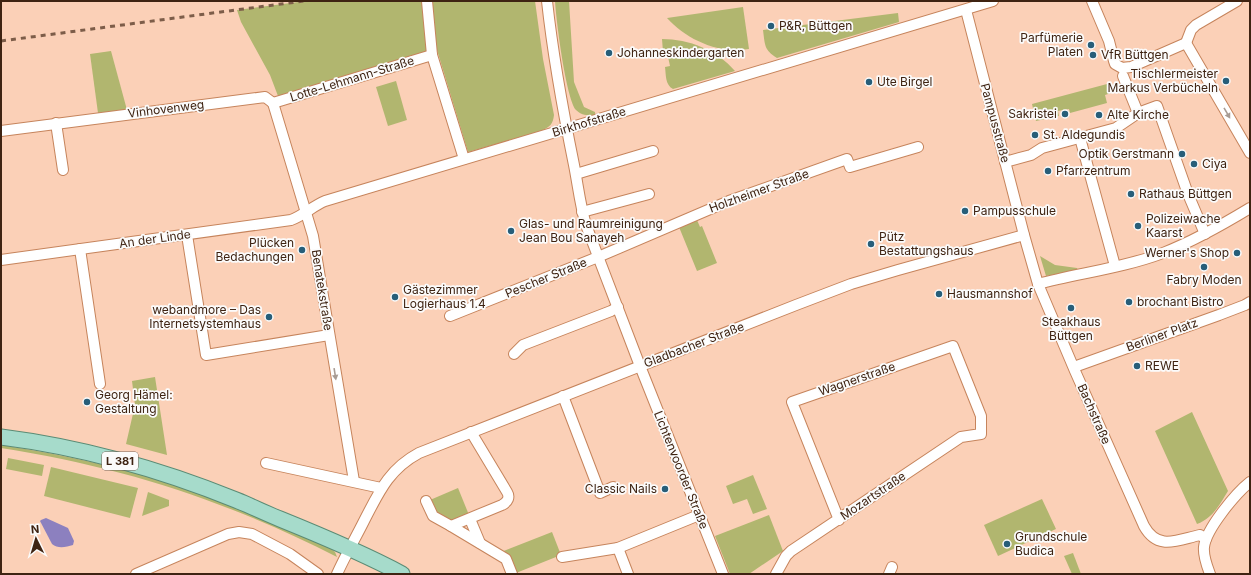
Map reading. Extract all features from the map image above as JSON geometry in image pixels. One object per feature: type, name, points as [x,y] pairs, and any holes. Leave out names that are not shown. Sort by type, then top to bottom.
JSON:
[{"type":"main road","name":"L 381","points":[[1,437],[52,446],[119,461],[182,480],[235,499],[350,548],[402,574]]},
{"type":"street","points":[[427,1],[432,55],[464,159]]},
{"type":"street","name":"Lichtenvoorder Straße","points":[[546,1],[566,128],[576,174],[582,212],[640,366],[723,574]]},
{"type":"street","name":"Birkhofstraße","points":[[306,212],[315,205],[325,201],[993,1]]},
{"type":"street","points":[[1092,1],[1109,40],[1114,62],[1122,72],[1138,113]]},
{"type":"street","points":[[1122,72],[1186,43],[1191,30],[1237,1]]},
{"type":"street","name":"Pampusstraße","points":[[966,10],[1024,235]]},
{"type":"street","points":[[1186,43],[1250,152]]},
{"type":"street","name":"Lotte-Lehmann-Straße","points":[[273,104],[432,55]]},
{"type":"street","name":"Vinhovenweg","points":[[1,131],[265,97],[273,104]]},
{"type":"street","name":"Benatekstraße","points":[[273,104],[313,236],[354,481]]},
{"type":"street","points":[[1005,162],[1031,155],[1042,148],[1116,128],[1138,113],[1157,106],[1188,194],[1205,234]]},
{"type":"street","points":[[56,123],[63,170]]},
{"type":"street","points":[[1080,138],[1115,266]]},
{"type":"street","name":"Holzheimer Straße","points":[[598,257],[729,201],[848,159],[850,167],[918,147]]},
{"type":"street","points":[[576,174],[653,151]]},
{"type":"street","points":[[582,212],[649,194]]},
{"type":"street","points":[[1038,284],[1115,266],[1162,253],[1205,234],[1250,208]]},
{"type":"street","name":"An der Linde","points":[[1,260],[284,222],[297,218],[306,212]]},
{"type":"street","points":[[188,235],[206,355],[329,335]]},
{"type":"street","name":"Bachstraße","points":[[1024,235],[1038,284],[1144,526],[1149,534],[1156,540],[1174,541],[1200,535],[1206,539]]},
{"type":"street","name":"Gladbacher Straße","points":[[337,574],[381,488],[395,470],[410,458],[430,448],[851,284],[1024,235]]},
{"type":"street","points":[[80,249],[100,384]]},
{"type":"street","name":"Pescher Straße","points":[[450,316],[598,257]]},
{"type":"street","name":"Berliner Platz","points":[[1074,367],[1232,310],[1250,302]]},
{"type":"street","points":[[514,354],[524,345],[618,307]]},
{"type":"street","name":"Wagnerstraße","points":[[839,520],[792,402],[953,346],[981,416],[981,434]]},
{"type":"street","points":[[563,396],[600,493],[613,487]]},
{"type":"street","points":[[451,526],[505,504],[507,501],[508,496],[470,432]]},
{"type":"street","name":"Mozartstraße","points":[[776,574],[791,551],[961,437],[981,434]]},
{"type":"street","points":[[266,463],[381,488]]},
{"type":"street","points":[[1210,574],[1204,553],[1206,539],[1233,498],[1250,482]]},
{"type":"street","points":[[426,501],[433,516],[506,559],[512,574]]},
{"type":"street","points":[[562,557],[618,548],[699,515]]},
{"type":"street","points":[[470,519],[480,543]]},
{"type":"street","points":[[136,574],[228,534],[239,532],[252,534],[285,551],[318,574]]},
{"type":"street","points":[[618,548],[628,574]]},
{"type":"green space","points":[[306,1],[535,1],[543,59],[554,115],[553,121],[549,127],[541,131],[468,152],[437,50],[278,96],[270,75],[241,22],[237,10]]},
{"type":"green space","points":[[555,1],[569,1],[574,82],[584,107],[595,112],[595,115],[580,113],[576,110],[572,103],[562,58]]},
{"type":"green space","points":[[743,7],[749,49],[726,49],[704,44],[684,33],[667,18]]},
{"type":"green space","points":[[898,13],[899,22],[777,58],[767,50],[765,43],[763,30]]},
{"type":"green space","points":[[662,39],[682,41],[702,47],[720,57],[735,71],[673,89],[670,87],[666,79],[665,67],[670,66],[667,52],[663,52]]},
{"type":"green space","points":[[111,51],[127,110],[98,113],[90,54]]},
{"type":"green space","points":[[396,81],[407,120],[388,126],[376,87]]},
{"type":"green space","points":[[1107,84],[1112,86],[1114,92],[1105,95],[1107,103],[1070,113],[1069,109],[1058,111],[1059,116],[1036,121],[1032,104]]},
{"type":"green space","points":[[697,220],[700,227],[702,226],[717,263],[697,271],[679,227]]},
{"type":"green space","points":[[1040,256],[1055,265],[1077,268],[1078,270],[1046,276]]},
{"type":"green space","points":[[155,377],[167,455],[126,444],[135,405],[132,381]]},
{"type":"green space","points":[[1192,412],[1228,491],[1212,514],[1197,524],[1155,431]]},
{"type":"green space","points":[[1,445],[50,453],[122,469],[169,483],[210,497],[279,525],[330,548],[335,552],[337,557],[255,519],[174,489],[90,465],[1,448]]},
{"type":"green space","points":[[8,458],[44,465],[42,476],[6,469]]},
{"type":"green space","points":[[51,467],[138,488],[130,518],[44,496]]},
{"type":"green space","points":[[753,475],[767,509],[753,514],[747,499],[733,504],[726,486]]},
{"type":"green space","points":[[458,488],[469,515],[450,521],[435,513],[430,500]]},
{"type":"green space","points":[[148,492],[169,500],[169,506],[142,516]]},
{"type":"green space","points":[[1042,499],[1056,529],[998,556],[984,525]]},
{"type":"green space","points":[[769,515],[783,551],[749,574],[730,574],[715,536]]},
{"type":"green space","points":[[552,532],[561,555],[516,573],[501,552]]},
{"type":"green space","points":[[1073,553],[1081,574],[1072,574],[1064,556]]},
{"type":"shaded area","points":[[46,518],[68,528],[74,541],[73,545],[59,547],[52,544],[40,521]]},
{"type":"railway","points":[[1,41],[304,1]]},
{"type":"place","name":"P&R, Büttgen","points":[[771,26]]},
{"type":"place","name":"Parfümerie Platen","points":[[1091,45]]},
{"type":"place","name":"Johanneskindergarten","points":[[609,53]]},
{"type":"place","name":"VfR Büttgen","points":[[1093,55]]},
{"type":"place","name":"Tischlermeister Markus Verbücheln","points":[[1226,81]]},
{"type":"place","name":"Ute Birgel","points":[[869,82]]},
{"type":"place","name":"Sakristei","points":[[1065,114]]},
{"type":"place","name":"Alte Kirche","points":[[1099,115]]},
{"type":"place","name":"St. Aldegundis","points":[[1035,135]]},
{"type":"place","name":"Optik Gerstmann","points":[[1182,154]]},
{"type":"place","name":"Ciya","points":[[1194,164]]},
{"type":"place","name":"Pfarrzentrum","points":[[1048,171]]},
{"type":"place","name":"Rathaus Büttgen","points":[[1131,194]]},
{"type":"place","name":"Pampusschule","points":[[965,211]]},
{"type":"place","name":"Polizeiwache Kaarst","points":[[1138,226]]},
{"type":"place","name":"Glas- und Raumreinigung Jean Bou Sanayeh","points":[[511,231]]},
{"type":"place","name":"Pütz Bestattungshaus","points":[[871,244]]},
{"type":"place","name":"Plücken Bedachungen","points":[[302,250]]},
{"type":"place","name":"Werner's Shop","points":[[1237,253]]},
{"type":"place","name":"Fabry Moden","points":[[1204,267]]},
{"type":"place","name":"Hausmannshof","points":[[939,294]]},
{"type":"place","name":"Gästezimmer Logierhaus 1.4","points":[[395,297]]},
{"type":"place","name":"brochant Bistro","points":[[1129,302]]},
{"type":"place","name":"Steakhaus Büttgen","points":[[1071,308]]},
{"type":"place","name":"webandmore – Das Internetsystemhaus","points":[[269,317]]},
{"type":"place","name":"REWE","points":[[1137,366]]},
{"type":"place","name":"Georg Hämel: Gestaltung","points":[[87,402]]},
{"type":"place","name":"Classic Nails","points":[[665,489]]},
{"type":"place","name":"Grundschule Budica","points":[[1007,544]]}]
